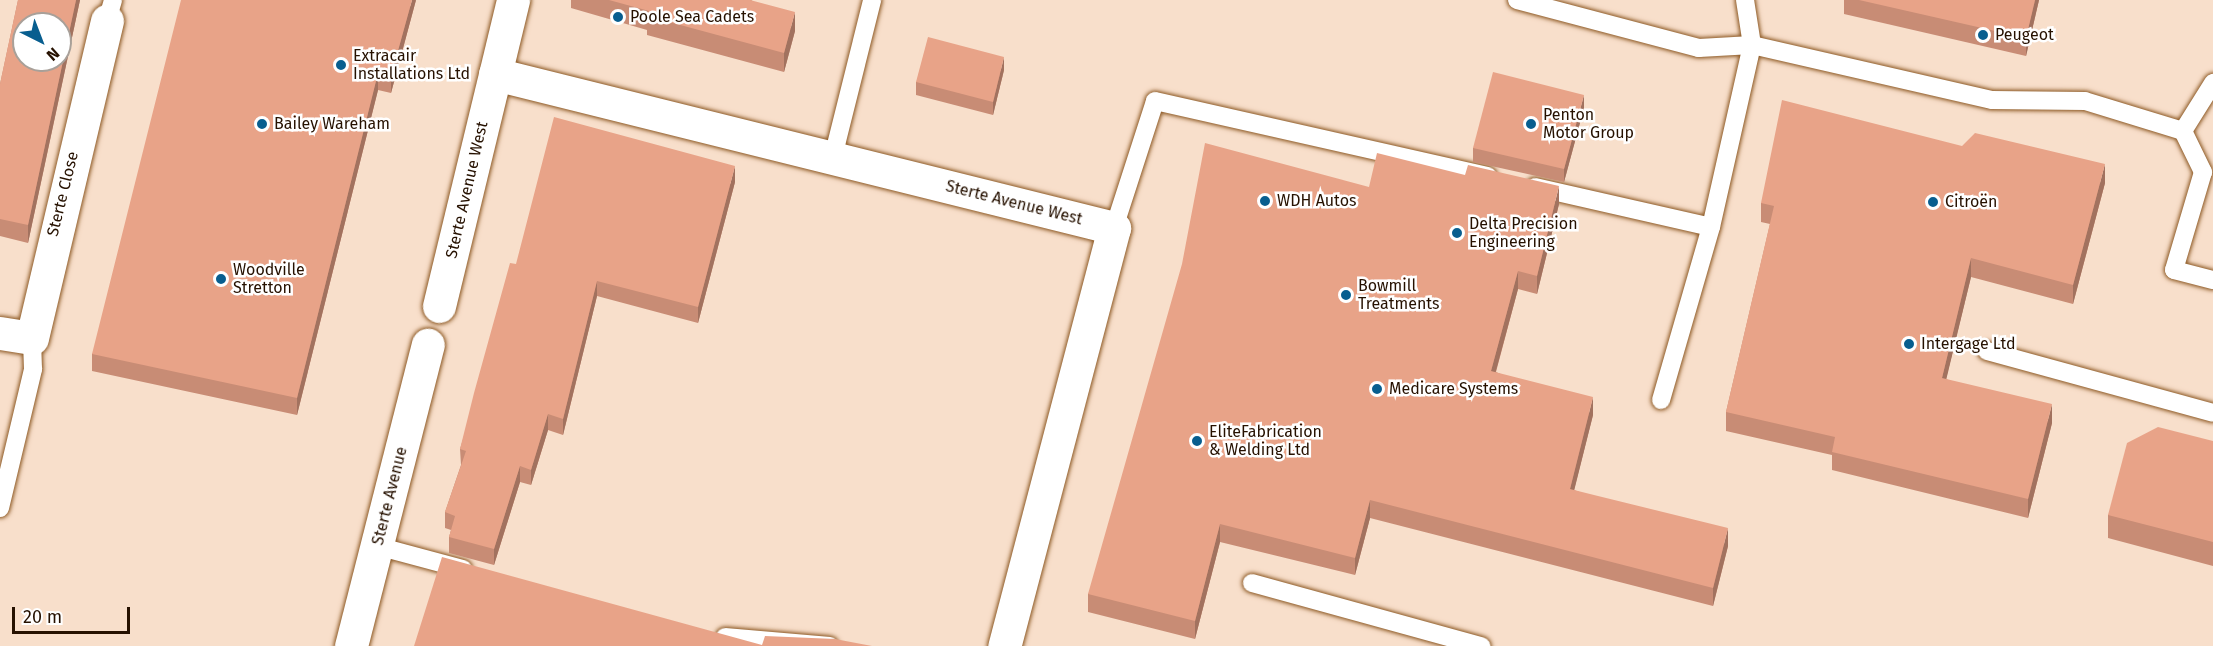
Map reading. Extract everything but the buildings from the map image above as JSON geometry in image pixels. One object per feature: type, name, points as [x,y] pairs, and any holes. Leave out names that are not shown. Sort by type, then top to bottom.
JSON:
[{"type":"street","name":"Sterte Avenue West","points":[[439,306],[513,0]]},
{"type":"street","name":"Sterte Close","points":[[32,338],[110,11]]},
{"type":"street","name":"Sterte Avenue West","points":[[495,74],[1114,228]]},
{"type":"street","points":[[1004,646],[1114,228]]},
{"type":"street","points":[[0,333],[32,338]]},
{"type":"street","name":"Sterte Avenue","points":[[351,646],[428,345]]},
{"type":"lane","points":[[832,157],[872,0]]},
{"type":"lane","points":[[1516,0],[1699,48],[1752,45],[1992,100],[2085,102],[2183,131],[2203,172],[2174,270],[2213,280]]},
{"type":"lane","points":[[1661,400],[1711,227],[1752,45],[1745,0]]},
{"type":"lane","points":[[2183,131],[2213,83]]},
{"type":"lane","points":[[1114,228],[1155,101],[1711,227]]},
{"type":"lane","points":[[0,508],[33,369],[32,338]]},
{"type":"lane","points":[[1987,351],[2213,413]]},
{"type":"lane","points":[[377,546],[481,574]]},
{"type":"lane","points":[[1252,583],[1481,646]]},
{"type":"lane","points":[[709,633],[743,641],[830,646]]},
{"type":"place","name":"Poole Sea Cadets","points":[[618,17]]},
{"type":"place","name":"Peugeot","points":[[1983,35]]},
{"type":"place","name":"Extracair Installations Ltd","points":[[341,65]]},
{"type":"place","name":"Bailey Wareham","points":[[262,124]]},
{"type":"place","name":"Penton Motor Group","points":[[1531,124]]},
{"type":"place","name":"WDH Autos","points":[[1265,201]]},
{"type":"place","name":"Citroën","points":[[1933,202]]},
{"type":"place","name":"Delta Precision Engineering","points":[[1457,233]]},
{"type":"place","name":"Woodville Stretton","points":[[221,279]]},
{"type":"place","name":"Bowmill Treatments","points":[[1346,295]]},
{"type":"place","name":"Intergage Ltd","points":[[1909,344]]},
{"type":"place","name":"Medicare Systems","points":[[1377,389]]},
{"type":"place","name":"EliteFabrication & Welding Ltd","points":[[1197,441]]}]
